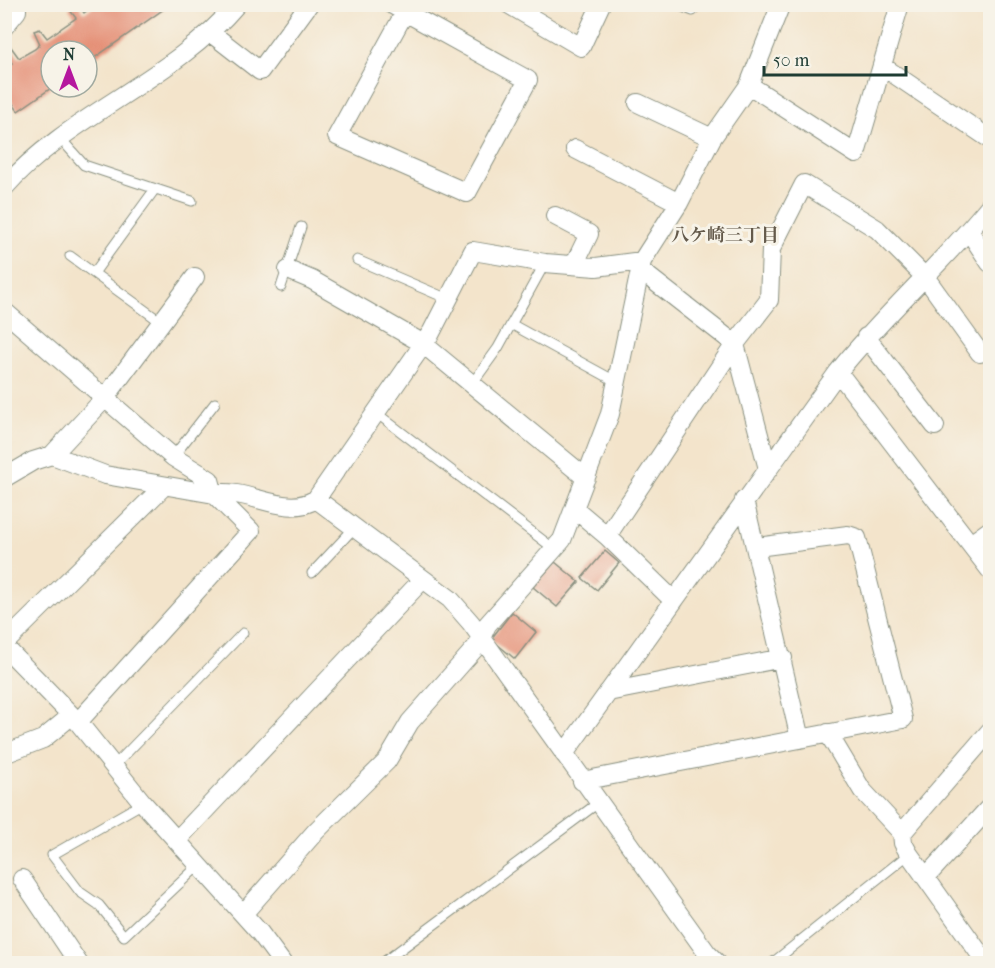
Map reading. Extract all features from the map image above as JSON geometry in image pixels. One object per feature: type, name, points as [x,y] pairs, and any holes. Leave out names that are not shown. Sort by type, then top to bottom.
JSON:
[{"type":"street","points":[[4,27],[17,11],[17,4]]},
{"type":"street","points":[[6,182],[61,139],[211,33],[237,4]]},
{"type":"street","points":[[211,33],[260,71],[309,4]]},
{"type":"street","points":[[508,4],[581,47],[601,4]]},
{"type":"street","points":[[243,914],[316,831],[387,761],[410,722],[478,645],[487,625],[562,540],[610,414],[641,266],[679,203],[712,138],[749,85],[782,4]]},
{"type":"street","points":[[749,85],[856,154],[900,4]]},
{"type":"street","points":[[398,8],[528,80],[467,193],[337,136],[398,8]]},
{"type":"street","points":[[882,66],[990,139]]},
{"type":"street","points":[[638,103],[712,138]]},
{"type":"street","points":[[575,149],[679,203]]},
{"type":"street","points":[[607,536],[735,344],[769,300],[771,249],[804,184],[877,229],[926,278],[980,353]]},
{"type":"street","points":[[564,754],[838,372],[866,337],[926,278],[990,205]]},
{"type":"street","points":[[555,216],[589,234],[574,265]]},
{"type":"street","points":[[969,231],[990,263]]},
{"type":"street","points":[[52,454],[105,475],[163,487],[214,494],[230,491],[285,506],[307,505],[316,499],[431,333],[473,251],[545,263],[596,267],[641,266],[735,344],[768,469]]},
{"type":"street","points":[[4,478],[33,461],[52,454],[105,398],[195,277]]},
{"type":"street","points":[[285,278],[312,280],[422,343],[586,478]]},
{"type":"street","points":[[4,311],[173,457],[210,480],[214,494],[251,531],[75,719],[43,739],[4,754]]},
{"type":"street","points":[[866,337],[935,426]]},
{"type":"street","points":[[838,372],[972,543],[990,570]]},
{"type":"street","points":[[163,487],[4,645],[75,719],[143,802],[243,914],[283,963]]},
{"type":"street","points":[[316,499],[450,600],[480,638],[707,953],[718,963]]},
{"type":"street","points":[[744,500],[801,739]]},
{"type":"street","points":[[575,509],[607,536],[674,601]]},
{"type":"street","points":[[972,543],[990,530]]},
{"type":"street","points":[[582,781],[903,718],[857,538],[848,535],[756,547]]},
{"type":"street","points":[[177,840],[423,579]]},
{"type":"street","points":[[608,692],[783,658]]},
{"type":"street","points":[[902,833],[990,730]]},
{"type":"street","points":[[828,733],[862,790],[902,833],[903,843],[909,854],[926,877],[977,960]]},
{"type":"street","points":[[926,877],[988,809]]},
{"type":"street","points":[[22,879],[79,963]]},
{"type":"lane","points":[[675,4],[693,11]]},
{"type":"lane","points":[[61,139],[84,165],[192,201]]},
{"type":"lane","points":[[94,273],[155,189]]},
{"type":"lane","points":[[285,278],[301,227]]},
{"type":"lane","points":[[70,256],[161,322]]},
{"type":"lane","points":[[357,260],[448,299]]},
{"type":"lane","points":[[472,384],[498,348],[545,263]]},
{"type":"lane","points":[[511,324],[617,382]]},
{"type":"lane","points":[[173,457],[215,403]]},
{"type":"lane","points":[[375,412],[553,548]]},
{"type":"lane","points":[[312,573],[355,527]]},
{"type":"lane","points":[[114,766],[243,633]]},
{"type":"lane","points":[[143,802],[52,855],[80,892],[99,905],[124,936],[199,865]]},
{"type":"lane","points":[[381,963],[598,804]]},
{"type":"lane","points":[[771,963],[909,854]]},
{"type":"building","points":[[73,4],[78,4],[84,13],[96,4],[171,4],[99,55],[99,39],[39,39],[39,42],[34,31],[40,29],[47,38],[76,18],[69,9]]},
{"type":"building","points":[[39,45],[39,96],[18,111],[4,91],[4,82],[7,80],[4,69],[12,63],[5,53],[11,47],[19,58]]},
{"type":"building","points":[[605,551],[619,563],[597,590],[582,578]]},
{"type":"building","points":[[555,562],[579,582],[557,607],[533,587]]},
{"type":"building","points":[[512,612],[536,632],[515,659],[491,639]]},
{"type":"district","name":"八ケ崎三丁目","points":[[725,235]]}]
